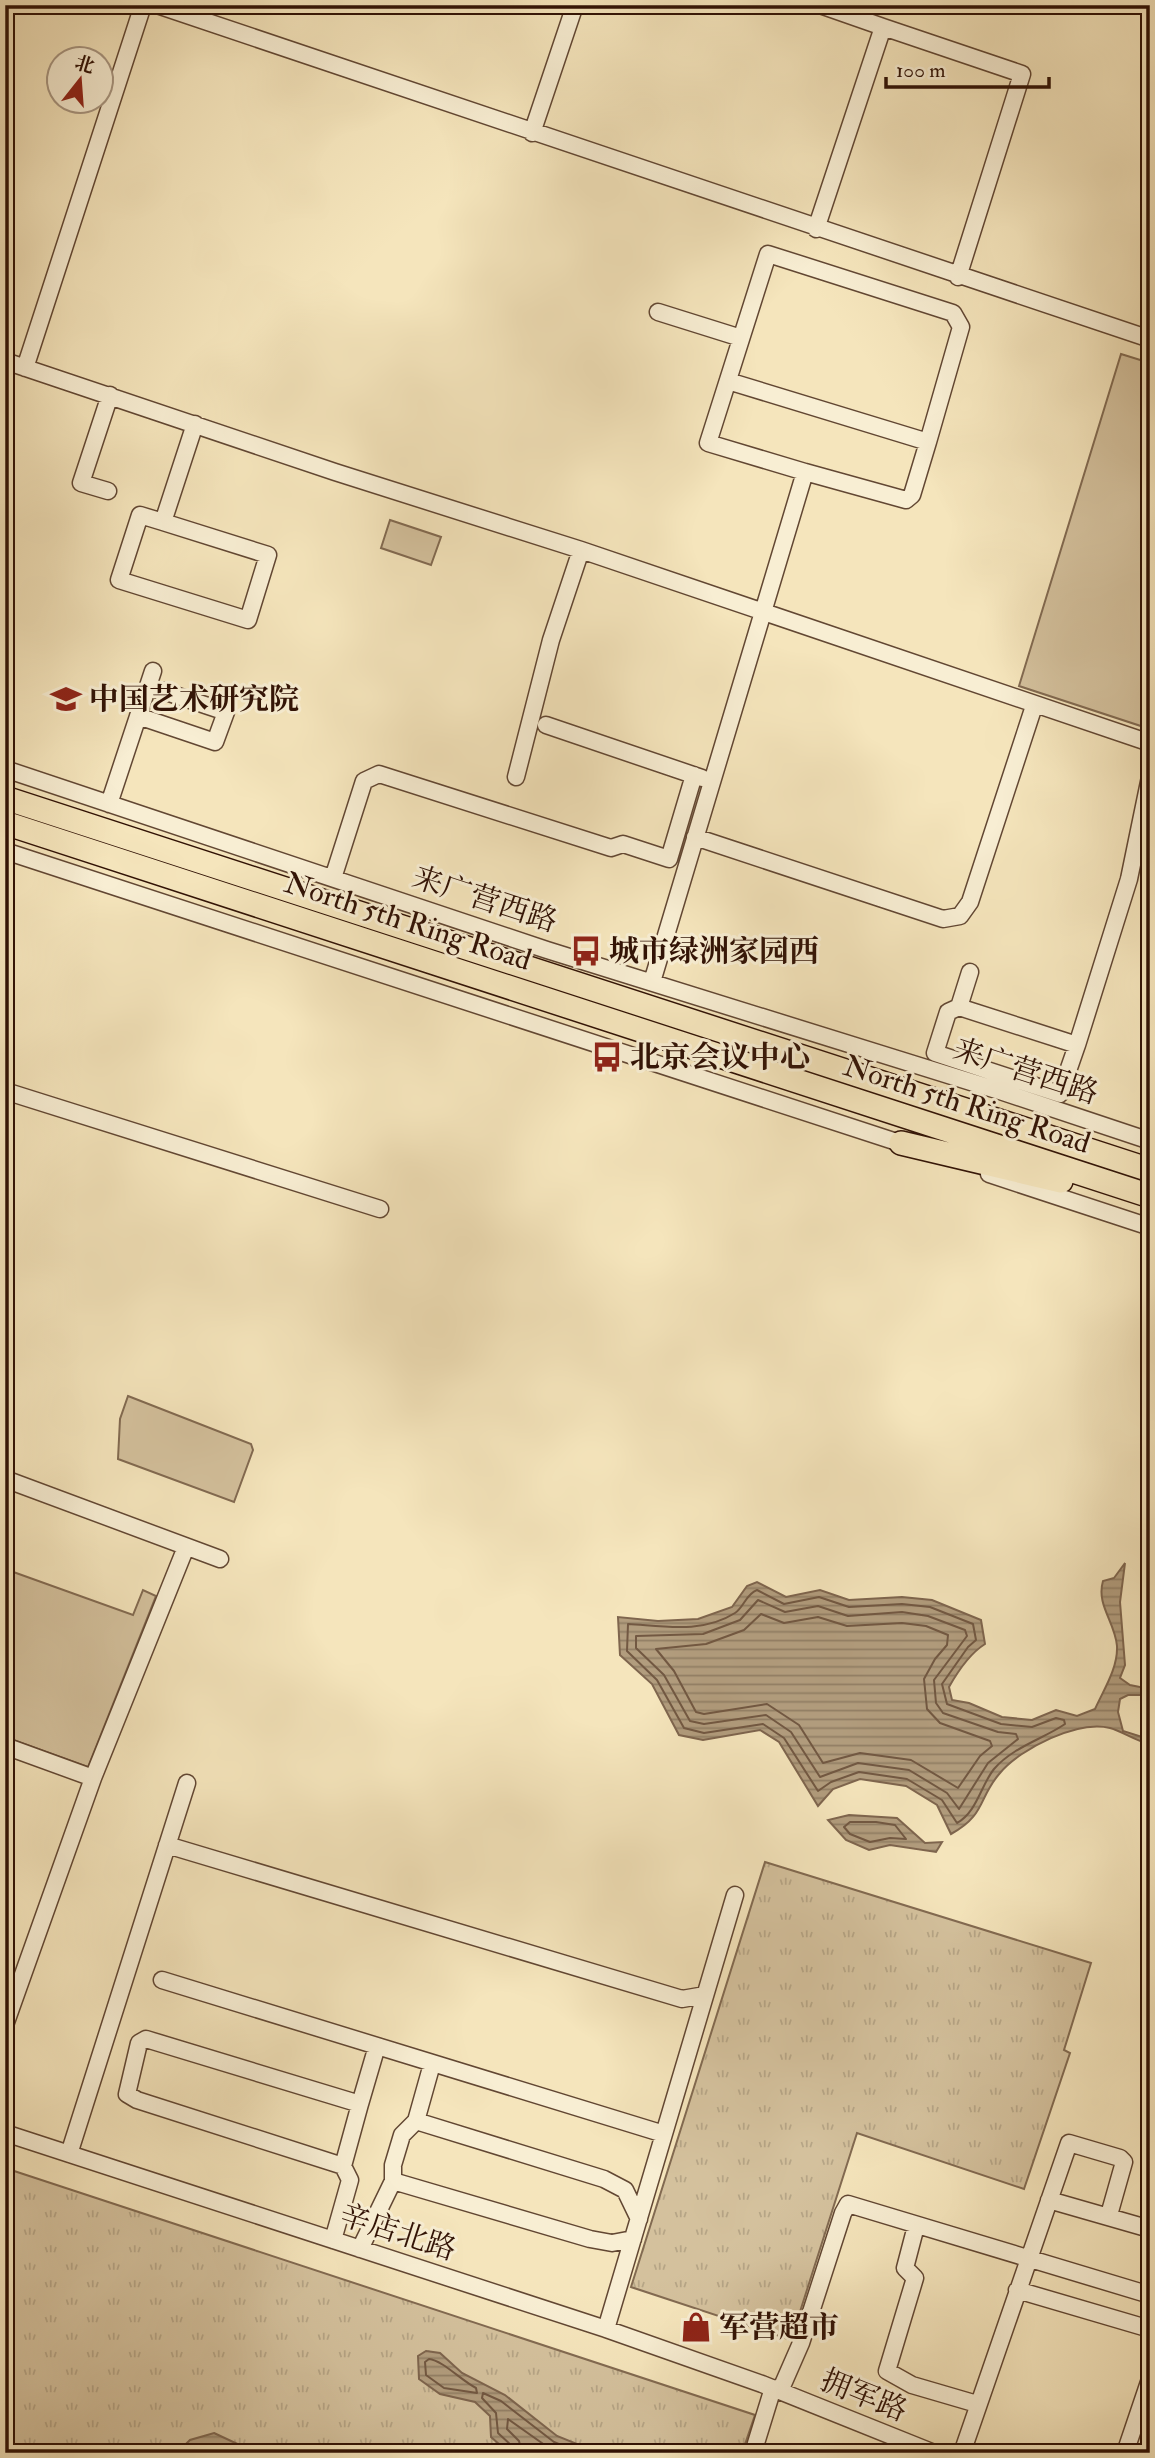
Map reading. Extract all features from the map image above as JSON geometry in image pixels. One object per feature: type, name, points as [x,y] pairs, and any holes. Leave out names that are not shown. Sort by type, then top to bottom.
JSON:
[{"type":"highway","name":"North 5th Ring Road","points":[[5,798],[1150,1170]]},
{"type":"highway","name":"North 5th Ring Road","points":[[5,823],[1150,1198]]},
{"type":"highway","points":[[901,1143],[1150,1198]]},
{"type":"street","points":[[25,368],[143,5]]},
{"type":"street","points":[[157,5],[958,277],[1147,338]]},
{"type":"street","points":[[532,133],[575,5]]},
{"type":"street","points":[[820,5],[1022,74],[958,277]]},
{"type":"street","points":[[816,229],[883,27]]},
{"type":"street","points":[[768,254],[953,313],[961,327],[912,495],[906,500],[708,443],[741,338],[768,254]]},
{"type":"street","points":[[658,312],[741,338]]},
{"type":"street","points":[[5,361],[581,550],[1034,706],[1150,743]]},
{"type":"street","points":[[728,380],[928,442]]},
{"type":"street","points":[[108,491],[81,482],[110,395]]},
{"type":"street","points":[[163,522],[195,424]]},
{"type":"street","points":[[652,982],[805,472]]},
{"type":"street","points":[[140,515],[163,522],[268,555],[248,620],[119,580],[140,515]]},
{"type":"street","points":[[516,777],[551,640],[581,550]]},
{"type":"street","points":[[109,804],[138,716],[151,678],[226,712],[215,742],[138,716]]},
{"type":"street","points":[[695,838],[943,919],[960,916],[970,902],[1034,706]]},
{"type":"street","points":[[546,725],[711,781]]},
{"type":"street","name":"来广营西路","points":[[5,769],[652,982],[987,1078],[1150,1141]]},
{"type":"street","points":[[333,878],[364,781],[379,774],[611,848],[623,844],[687,864]]},
{"type":"street","points":[[669,859],[694,775]]},
{"type":"street","points":[[1077,1045],[959,1007],[948,1012],[935,1053],[987,1078],[1060,1094],[1077,1045],[1129,880],[1150,777]]},
{"type":"street","points":[[5,852],[901,1143],[1150,1227]]},
{"type":"street","points":[[959,1007],[970,972]]},
{"type":"street","points":[[5,1091],[380,1209]]},
{"type":"street","points":[[5,1479],[220,1559]]},
{"type":"street","points":[[5,2025],[93,1778],[186,1547]]},
{"type":"street","points":[[5,1745],[93,1778]]},
{"type":"street","points":[[69,2154],[187,1783]]},
{"type":"street","points":[[167,1845],[449,1927],[682,1999],[705,1995]]},
{"type":"street","points":[[606,2329],[735,1895]]},
{"type":"street","points":[[162,1980],[664,2134]]},
{"type":"street","points":[[343,2166],[137,2100],[127,2094],[139,2043],[146,2039],[360,2104]]},
{"type":"street","points":[[333,2240],[350,2180],[343,2166],[377,2046]]},
{"type":"street","points":[[360,2249],[393,2181],[393,2165],[402,2135],[416,2121],[432,2064]]},
{"type":"street","points":[[416,2121],[604,2179],[625,2190],[639,2219]]},
{"type":"street","name":"辛店北路","points":[[5,2133],[606,2329],[776,2390]]},
{"type":"street","points":[[962,2453],[1027,2258],[1069,2143],[1121,2158],[1124,2162],[1109,2215]]},
{"type":"street","points":[[393,2181],[590,2239],[612,2243],[633,2239]]},
{"type":"street","points":[[1049,2200],[1109,2215],[1150,2229]]},
{"type":"street","points":[[753,2453],[776,2390],[802,2343],[848,2204],[1150,2295]]},
{"type":"street","points":[[916,2226],[905,2268],[915,2278],[887,2371],[912,2385],[977,2404]]},
{"type":"street","points":[[1017,2290],[1150,2329]]},
{"type":"street","points":[[1125,2453],[1150,2379]]},
{"type":"street","name":"拥军路","points":[[776,2390],[934,2453]]},
{"type":"green space","points":[[1121,354],[1150,363],[1150,729],[1019,686]]},
{"type":"green space","points":[[390,520],[441,537],[431,565],[381,548]]},
{"type":"green space","points":[[128,1396],[251,1444],[253,1450],[234,1502],[118,1459],[120,1419]]},
{"type":"green space","points":[[5,1569],[133,1615],[143,1590],[156,1596],[88,1767],[5,1737]]},
{"type":"green space","points":[[765,1862],[1091,1963],[1064,2050],[1070,2053],[1024,2189],[857,2133],[791,2340],[631,2287]]},
{"type":"green space","points":[[5,2168],[755,2415],[742,2453],[5,2453]]},
{"type":"water","points":[[1125,1563],[1120,1602],[1125,1665],[1120,1678],[1130,1685],[1150,1689],[1150,1695],[1128,1695],[1120,1699],[1118,1712],[1123,1731],[1142,1737],[1150,1733],[1150,1744],[1110,1728],[1097,1727],[1082,1728],[1051,1738],[1009,1764],[993,1782],[976,1813],[951,1834],[937,1805],[906,1786],[860,1779],[833,1789],[818,1806],[779,1742],[760,1730],[703,1740],[679,1735],[652,1684],[620,1655],[618,1617],[658,1621],[698,1619],[732,1607],[747,1586],[757,1582],[786,1597],[820,1590],[849,1600],[902,1597],[932,1600],[981,1620],[985,1644],[969,1658],[952,1681],[949,1687],[952,1700],[969,1703],[1002,1717],[1032,1720],[1056,1710],[1077,1716],[1095,1709],[1113,1670],[1117,1654],[1116,1637],[1102,1598],[1103,1581],[1114,1578]]},
{"type":"water","points":[[849,1815],[897,1818],[925,1843],[942,1842],[936,1852],[890,1845],[869,1850],[846,1840],[828,1820]]},
{"type":"water","points":[[426,2351],[440,2353],[462,2373],[505,2395],[557,2436],[599,2453],[509,2453],[491,2437],[490,2416],[475,2402],[440,2394],[419,2379],[418,2356]]},
{"type":"water","points":[[214,2433],[244,2447],[247,2453],[177,2453],[190,2440]]},
{"type":"place","name":"中国艺术研究院","points":[[66,699]]},
{"type":"place","name":"城市绿洲家园西","points":[[586,951]]},
{"type":"place","name":"北京会议中心","points":[[607,1057]]},
{"type":"place","name":"军营超市","points":[[696,2327]]}]
